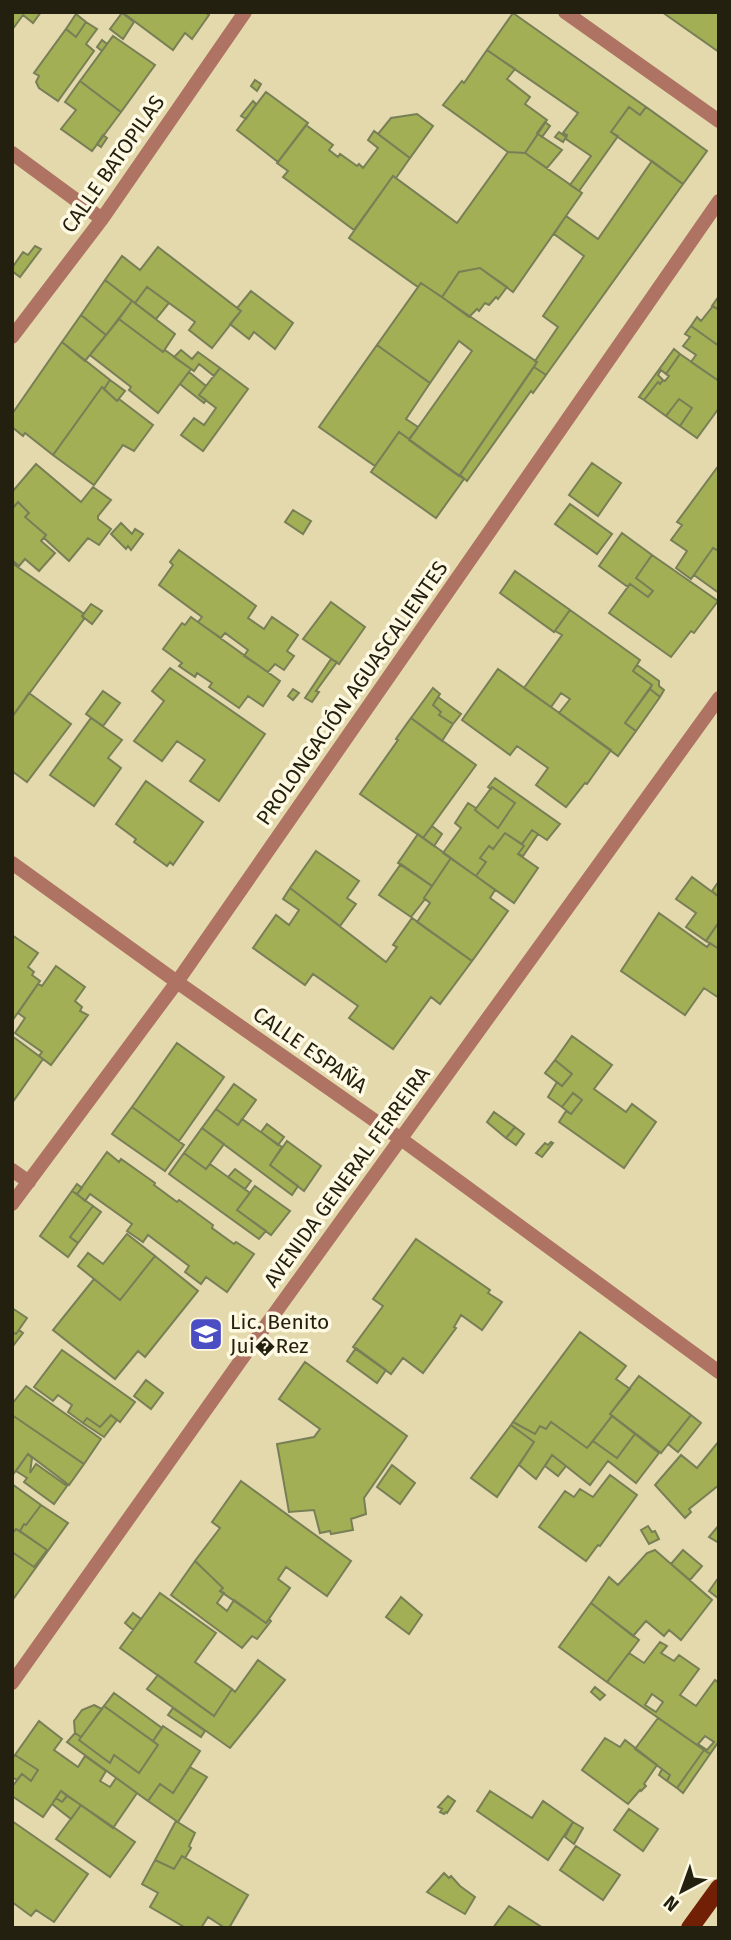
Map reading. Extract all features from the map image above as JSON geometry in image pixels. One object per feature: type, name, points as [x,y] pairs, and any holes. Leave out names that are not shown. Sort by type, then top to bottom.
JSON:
[{"type":"main road","points":[[690,1928],[719,1888]]},
{"type":"street","name":"CALLE BATOPILAS","points":[[12,337],[102,219],[245,12]]},
{"type":"street","points":[[565,12],[719,121]]},
{"type":"street","points":[[12,153],[102,219]]},
{"type":"street","name":"PROLONGACIÓN AGUASCALIENTES","points":[[12,1204],[177,982],[719,201]]},
{"type":"street","name":"AVENIDA GENERAL FERREIRA","points":[[12,1683],[246,1353],[719,698]]},
{"type":"street","name":"CALLE ESPAÑA","points":[[12,863],[401,1139],[719,1372]]},
{"type":"street","points":[[12,1170],[29,1182]]},
{"type":"building","points":[[12,12],[41,12],[33,23],[23,15],[12,30]]},
{"type":"building","points":[[122,12],[205,12],[209,15],[192,39],[185,33],[173,50]]},
{"type":"building","points":[[662,12],[719,12],[719,52]]},
{"type":"building","points":[[122,13],[134,22],[123,39],[110,29]]},
{"type":"building","points":[[513,13],[646,107],[640,115],[629,107],[611,132],[618,136],[579,191],[570,185],[591,156],[566,139],[567,135],[563,133],[578,113],[487,50]]},
{"type":"building","points":[[76,14],[86,22],[76,37],[66,29]]},
{"type":"building","points":[[86,22],[97,29],[86,44],[94,51],[58,101],[39,88],[36,82],[39,76],[34,73],[66,29],[76,37]]},
{"type":"building","points":[[113,36],[155,65],[121,112],[80,81]]},
{"type":"building","points":[[102,40],[107,44],[102,51],[97,47]]},
{"type":"building","points":[[487,50],[515,69],[507,79],[530,97],[525,104],[547,120],[525,153],[508,152],[443,105],[462,81],[464,83]]},
{"type":"building","points":[[255,80],[261,84],[257,91],[251,86]]},
{"type":"building","points":[[80,81],[121,112],[92,151],[61,129],[76,110],[65,102]]},
{"type":"building","points":[[266,92],[308,123],[278,162],[237,130]]},
{"type":"building","points":[[253,101],[256,104],[246,119],[241,116]]},
{"type":"building","points":[[629,107],[640,115],[646,107],[707,151],[683,184],[611,132]]},
{"type":"building","points":[[417,114],[433,126],[410,158],[378,134],[391,118]]},
{"type":"building","points":[[545,122],[550,126],[542,137],[537,133]]},
{"type":"building","points":[[306,125],[333,145],[329,150],[338,157],[340,154],[363,168],[378,148],[368,140],[374,131],[410,158],[396,178],[393,176],[354,230],[283,177],[288,171],[277,163]]},
{"type":"building","points":[[559,132],[566,137],[563,142],[555,137]]},
{"type":"building","points":[[538,134],[562,150],[547,168],[525,153]]},
{"type":"building","points":[[103,135],[107,138],[101,147],[97,144]]},
{"type":"building","points":[[508,152],[525,153],[582,193],[513,292],[480,268],[459,272],[442,297],[421,283],[418,287],[349,238],[393,176],[457,223]]},
{"type":"building","points":[[652,161],[683,184],[546,375],[534,367],[537,362],[535,361],[558,327],[543,316],[584,256],[554,234],[566,216],[598,239]]},
{"type":"building","points":[[35,246],[41,249],[20,277],[12,268],[23,252],[28,255]]},
{"type":"building","points":[[158,247],[241,311],[212,348],[189,330],[195,322],[147,287],[135,303],[105,280],[122,256],[140,270]]},
{"type":"building","points":[[480,268],[507,287],[498,299],[496,297],[489,305],[485,303],[469,317],[442,297],[459,272]]},
{"type":"building","points":[[105,280],[132,301],[106,335],[81,315]]},
{"type":"building","points":[[421,283],[537,362],[459,476],[409,440],[472,351],[459,341],[430,383],[377,345]]},
{"type":"building","points":[[147,287],[169,303],[156,319],[135,303]]},
{"type":"building","points":[[251,291],[293,323],[275,349],[254,332],[249,339],[230,324],[241,311],[237,308]]},
{"type":"building","points":[[719,296],[719,310],[712,306]]},
{"type":"building","points":[[132,301],[175,334],[163,352],[119,319]]},
{"type":"building","points":[[713,306],[719,310],[719,346],[691,326],[697,317],[701,321]]},
{"type":"building","points":[[81,315],[106,335],[85,361],[62,342]]},
{"type":"building","points":[[119,319],[191,369],[158,413],[129,390],[131,387],[90,355]]},
{"type":"building","points":[[691,326],[719,346],[719,381],[691,362],[696,355],[683,346],[690,337],[685,334]]},
{"type":"building","points":[[62,342],[110,380],[104,389],[102,387],[53,455],[25,433],[23,436],[12,427],[12,414]]},
{"type":"building","points":[[377,345],[430,383],[406,419],[418,427],[409,439],[399,432],[375,466],[319,427]]},
{"type":"building","points":[[674,349],[680,354],[666,374],[661,370],[658,375],[663,380],[660,384],[658,382],[644,400],[639,397]]},
{"type":"building","points":[[181,350],[192,359],[198,352],[220,368],[214,376],[199,364],[194,371],[174,357]]},
{"type":"building","points":[[680,354],[719,381],[719,408],[697,438],[680,426],[692,408],[679,399],[666,416],[644,400],[658,382],[660,384],[669,376],[666,374]]},
{"type":"building","points":[[534,367],[546,375],[533,393],[531,391],[467,481],[460,475]]},
{"type":"building","points":[[220,368],[248,389],[203,451],[181,435],[194,418],[204,425],[216,408],[199,395]]},
{"type":"building","points":[[189,372],[206,386],[199,395],[206,400],[204,403],[180,384]]},
{"type":"building","points":[[110,380],[125,391],[117,401],[104,389]]},
{"type":"building","points":[[102,387],[117,401],[119,399],[153,425],[134,451],[123,445],[94,485],[53,455]]},
{"type":"building","points":[[679,399],[692,408],[680,426],[666,416]]},
{"type":"building","points":[[399,432],[464,479],[436,518],[371,472]]},
{"type":"building","points":[[592,463],[621,483],[598,516],[569,495]]},
{"type":"building","points":[[36,464],[81,502],[93,487],[111,500],[98,516],[98,519],[111,529],[99,545],[88,538],[69,561],[44,538],[46,535],[25,517],[29,513],[18,502],[12,509],[12,492]]},
{"type":"building","points":[[719,465],[719,551],[713,548],[691,579],[676,568],[687,551],[671,540],[682,525],[677,522]]},
{"type":"building","points":[[18,502],[29,513],[25,517],[46,535],[41,541],[55,553],[39,571],[25,559],[19,566],[12,560],[12,509]]},
{"type":"building","points":[[570,504],[612,534],[597,554],[555,524]]},
{"type":"building","points":[[293,510],[311,521],[303,534],[285,522]]},
{"type":"building","points":[[121,523],[132,534],[135,529],[143,534],[131,550],[128,546],[126,549],[111,534]]},
{"type":"building","points":[[622,533],[652,555],[636,578],[653,591],[648,597],[630,584],[628,587],[599,566]]},
{"type":"building","points":[[713,548],[719,551],[719,593],[694,575]]},
{"type":"building","points":[[179,550],[256,606],[248,618],[264,629],[272,617],[298,635],[287,651],[294,656],[284,670],[275,664],[268,672],[244,656],[248,650],[225,633],[221,638],[198,622],[202,617],[159,585],[173,565],[170,562]]},
{"type":"building","points":[[652,555],[718,601],[694,633],[691,631],[671,657],[609,613],[630,584],[648,597],[653,591],[636,578]]},
{"type":"building","points":[[12,563],[84,614],[84,619],[12,717]]},
{"type":"building","points":[[515,571],[570,610],[554,632],[500,593]]},
{"type":"building","points":[[331,602],[365,627],[339,664],[303,639]]},
{"type":"building","points":[[91,604],[102,611],[92,624],[82,616]]},
{"type":"building","points":[[570,610],[640,660],[633,671],[652,685],[625,723],[636,731],[618,756],[559,713],[570,699],[561,693],[551,707],[524,688],[562,635],[555,631]]},
{"type":"building","points":[[191,617],[280,681],[263,706],[248,696],[239,708],[209,687],[212,683],[197,673],[195,677],[179,666],[182,663],[163,649],[182,623],[185,625]]},
{"type":"building","points":[[331,659],[337,662],[316,691],[319,692],[312,702],[305,698]]},
{"type":"building","points":[[637,665],[659,681],[659,686],[664,690],[660,697],[650,689],[652,685],[633,671]]},
{"type":"building","points":[[170,668],[265,734],[219,801],[190,781],[205,760],[177,741],[162,761],[134,741],[164,701],[152,691]]},
{"type":"building","points":[[498,669],[611,750],[587,784],[585,783],[566,807],[536,785],[548,768],[517,746],[510,755],[462,720]]},
{"type":"building","points":[[433,688],[440,694],[433,705],[441,712],[439,715],[453,724],[442,741],[411,718]]},
{"type":"building","points":[[293,689],[299,693],[293,700],[288,696]]},
{"type":"building","points":[[650,689],[660,697],[636,731],[625,723]]},
{"type":"building","points":[[103,691],[120,703],[103,726],[86,714]]},
{"type":"building","points":[[29,693],[71,724],[27,782],[12,771],[12,717]]},
{"type":"building","points":[[438,697],[461,714],[453,724],[439,715],[441,712],[433,705]]},
{"type":"building","points":[[91,718],[122,740],[108,758],[121,768],[94,806],[50,775]]},
{"type":"building","points":[[411,718],[476,765],[423,838],[360,794]]},
{"type":"building","points":[[495,778],[560,824],[547,840],[532,830],[522,844],[505,833],[493,849],[489,846],[480,858],[486,862],[476,876],[443,853],[461,828],[455,823],[468,803],[498,828],[515,803],[488,787]]},
{"type":"building","points":[[146,781],[203,822],[173,865],[170,862],[167,866],[134,842],[136,839],[116,824]]},
{"type":"building","points":[[492,787],[515,803],[498,828],[475,810]]},
{"type":"building","points":[[432,826],[442,834],[434,846],[423,838]]},
{"type":"building","points":[[532,830],[538,834],[523,856],[518,854],[524,846],[522,844]]},
{"type":"building","points":[[505,833],[524,846],[518,854],[538,868],[514,903],[476,876],[486,862],[480,858],[489,846],[493,849]]},
{"type":"building","points":[[418,834],[451,858],[432,886],[398,863]]},
{"type":"building","points":[[316,851],[359,881],[347,898],[356,904],[340,926],[290,888]]},
{"type":"building","points":[[451,858],[495,890],[490,898],[508,911],[472,961],[417,922],[430,903],[424,898]]},
{"type":"building","points":[[401,864],[432,886],[411,917],[379,895]]},
{"type":"building","points":[[692,877],[719,897],[719,922],[706,941],[686,927],[696,913],[676,899]]},
{"type":"building","points":[[719,881],[719,897],[712,891]]},
{"type":"building","points":[[290,888],[386,962],[397,947],[393,945],[412,918],[472,961],[440,1004],[431,997],[393,1049],[349,1018],[358,1006],[313,974],[305,985],[253,948],[276,915],[289,925],[299,910],[283,899]]},
{"type":"building","points":[[659,913],[707,947],[710,943],[719,949],[719,998],[704,988],[685,1015],[621,971]]},
{"type":"building","points":[[719,922],[719,949],[706,941]]},
{"type":"building","points":[[12,935],[38,953],[28,967],[34,972],[32,975],[40,981],[12,1021]]},
{"type":"building","points":[[56,966],[85,987],[75,1001],[82,1007],[80,1011],[88,1015],[51,1065],[39,1056],[42,1052],[15,1033],[25,1018],[18,1013],[38,984],[42,986]]},
{"type":"building","points":[[12,1036],[43,1059],[12,1103]]},
{"type":"building","points":[[572,1036],[612,1065],[594,1089],[626,1112],[632,1104],[656,1122],[624,1168],[559,1122],[566,1111],[571,1114],[582,1100],[573,1093],[562,1107],[548,1097],[557,1082],[562,1086],[572,1074],[555,1060]]},
{"type":"building","points":[[177,1043],[224,1077],[179,1141],[132,1107]]},
{"type":"building","points":[[555,1060],[572,1074],[562,1086],[545,1073]]},
{"type":"building","points":[[234,1084],[256,1100],[238,1125],[216,1109]]},
{"type":"building","points":[[573,1093],[582,1100],[571,1114],[562,1107]]},
{"type":"building","points":[[132,1107],[184,1145],[165,1171],[112,1134]]},
{"type":"building","points":[[216,1109],[238,1125],[242,1119],[282,1147],[270,1165],[298,1186],[292,1195],[202,1128]]},
{"type":"building","points":[[494,1112],[515,1127],[506,1138],[487,1122]]},
{"type":"building","points":[[267,1124],[284,1137],[278,1145],[261,1132]]},
{"type":"building","points":[[515,1127],[524,1134],[516,1145],[506,1138]]},
{"type":"building","points":[[202,1128],[224,1144],[206,1169],[184,1153]]},
{"type":"building","points":[[287,1141],[321,1166],[304,1191],[270,1165]]},
{"type":"building","points":[[545,1143],[548,1145],[553,1143],[542,1157],[536,1153]]},
{"type":"building","points":[[107,1152],[155,1183],[154,1185],[177,1202],[179,1200],[234,1244],[236,1242],[254,1254],[227,1292],[206,1277],[201,1284],[185,1272],[189,1266],[148,1235],[143,1242],[127,1231],[132,1224],[90,1194],[85,1201],[77,1194]]},
{"type":"building","points":[[184,1153],[206,1169],[210,1164],[250,1193],[237,1210],[266,1231],[259,1239],[169,1174]]},
{"type":"building","points":[[235,1169],[251,1181],[245,1189],[228,1177]]},
{"type":"building","points":[[77,1184],[82,1188],[77,1194],[72,1191]]},
{"type":"building","points":[[255,1186],[290,1211],[271,1235],[237,1210]]},
{"type":"building","points":[[72,1191],[93,1206],[70,1237],[78,1243],[68,1257],[40,1236]]},
{"type":"building","points":[[93,1206],[101,1212],[78,1243],[70,1237]]},
{"type":"building","points":[[127,1234],[155,1256],[120,1300],[78,1266],[88,1253],[103,1264]]},
{"type":"building","points":[[416,1239],[490,1290],[488,1293],[502,1302],[482,1330],[461,1315],[454,1327],[456,1328],[423,1373],[403,1358],[391,1374],[353,1347],[383,1306],[373,1299]]},
{"type":"building","points":[[155,1256],[198,1291],[145,1357],[138,1351],[115,1379],[53,1330],[94,1279],[120,1300]]},
{"type":"building","points":[[12,1308],[27,1318],[16,1334],[12,1332]]},
{"type":"building","points":[[19,1330],[23,1333],[12,1347],[12,1332],[16,1334]]},
{"type":"building","points":[[580,1332],[626,1366],[616,1379],[630,1389],[587,1448],[551,1422],[546,1429],[540,1426],[535,1434],[513,1422]]},
{"type":"building","points":[[356,1348],[386,1370],[377,1383],[347,1361]]},
{"type":"building","points":[[62,1350],[135,1402],[120,1422],[111,1415],[100,1427],[87,1418],[83,1423],[68,1412],[72,1405],[58,1395],[53,1401],[34,1387]]},
{"type":"building","points":[[305,1362],[407,1436],[364,1498],[366,1514],[351,1519],[353,1530],[320,1533],[314,1510],[289,1512],[277,1444],[314,1437],[320,1429],[279,1399]]},
{"type":"building","points":[[639,1376],[691,1415],[661,1453],[610,1414]]},
{"type":"building","points":[[146,1380],[163,1393],[151,1409],[134,1396]]},
{"type":"building","points":[[26,1386],[101,1439],[84,1464],[12,1415],[12,1404]]},
{"type":"building","points":[[12,1415],[84,1464],[69,1485],[28,1454],[12,1476]]},
{"type":"building","points":[[111,1415],[117,1420],[104,1437],[83,1423],[87,1418],[100,1427]]},
{"type":"building","points":[[691,1415],[701,1423],[678,1452],[668,1444]]},
{"type":"building","points":[[612,1416],[635,1434],[617,1458],[593,1441]]},
{"type":"building","points":[[513,1422],[535,1434],[540,1426],[546,1429],[551,1422],[587,1448],[593,1441],[617,1458],[635,1434],[659,1453],[636,1483],[608,1461],[590,1485],[552,1455],[536,1479],[519,1465],[534,1442],[511,1425]]},
{"type":"building","points":[[511,1425],[534,1442],[497,1497],[471,1478]]},
{"type":"building","points":[[719,1441],[719,1485],[689,1509],[691,1512],[685,1518],[655,1485],[681,1455],[697,1468]]},
{"type":"building","points":[[28,1454],[32,1458],[30,1473],[36,1464],[67,1486],[54,1504],[24,1482],[27,1478],[16,1471]]},
{"type":"building","points":[[552,1455],[566,1466],[558,1476],[545,1466]]},
{"type":"building","points":[[392,1465],[415,1483],[400,1504],[377,1487]]},
{"type":"building","points":[[610,1475],[637,1495],[586,1561],[539,1527],[565,1491],[574,1497],[580,1489],[593,1497]]},
{"type":"building","points":[[241,1481],[351,1561],[327,1596],[286,1567],[278,1579],[290,1588],[266,1623],[220,1591],[223,1588],[195,1561],[220,1528],[212,1522]]},
{"type":"building","points":[[12,1484],[41,1505],[20,1531],[16,1529],[12,1534]]},
{"type":"building","points":[[41,1505],[68,1523],[14,1598],[12,1552],[34,1567],[47,1550],[20,1531]]},
{"type":"building","points":[[719,1525],[719,1543],[709,1537]]},
{"type":"building","points":[[648,1526],[652,1532],[655,1531],[659,1539],[649,1544],[641,1530]]},
{"type":"building","points":[[16,1529],[47,1550],[34,1567],[12,1552],[12,1534]]},
{"type":"building","points":[[655,1550],[712,1600],[681,1640],[669,1630],[664,1636],[646,1621],[633,1636],[591,1603],[609,1577],[618,1585],[647,1553]]},
{"type":"building","points":[[683,1550],[702,1566],[690,1580],[671,1564]]},
{"type":"building","points":[[195,1561],[223,1588],[220,1591],[224,1593],[217,1603],[227,1611],[234,1600],[266,1623],[269,1619],[271,1621],[257,1639],[252,1636],[242,1648],[171,1595]]},
{"type":"building","points":[[719,1577],[719,1599],[709,1591]]},
{"type":"building","points":[[160,1593],[216,1633],[195,1662],[232,1689],[214,1716],[120,1648]]},
{"type":"building","points":[[401,1597],[422,1615],[409,1634],[386,1617]]},
{"type":"building","points":[[591,1603],[639,1640],[607,1682],[559,1647]]},
{"type":"building","points":[[133,1613],[141,1619],[133,1630],[125,1623]]},
{"type":"building","points":[[660,1642],[667,1646],[661,1653],[674,1661],[679,1655],[699,1669],[680,1695],[696,1706],[715,1680],[719,1683],[719,1741],[710,1754],[607,1682],[629,1653],[644,1663]],"holes":[[[652,1694],[663,1702],[656,1712],[645,1705]],[[705,1736],[714,1742],[707,1750],[698,1744]]]},
{"type":"building","points":[[258,1660],[285,1680],[230,1748],[147,1689],[158,1675],[214,1716],[232,1689],[235,1692]]},
{"type":"building","points":[[595,1687],[605,1695],[600,1700],[591,1692]]},
{"type":"building","points":[[114,1693],[162,1728],[153,1741],[104,1706]]},
{"type":"building","points":[[94,1705],[102,1709],[81,1737],[75,1733],[74,1721],[82,1710]]},
{"type":"building","points":[[104,1706],[158,1745],[139,1773],[114,1755],[110,1763],[79,1740]]},
{"type":"building","points":[[173,1708],[205,1731],[201,1737],[168,1715]]},
{"type":"building","points":[[658,1718],[704,1750],[677,1788],[667,1781],[670,1775],[635,1749]]},
{"type":"building","points":[[39,1721],[62,1739],[54,1750],[78,1767],[85,1756],[106,1771],[100,1781],[110,1787],[116,1778],[137,1793],[113,1828],[61,1791],[43,1817],[12,1796],[12,1787],[22,1774],[31,1781],[38,1770],[15,1755]]},
{"type":"building","points":[[163,1726],[200,1751],[173,1793],[160,1784],[148,1801],[67,1742],[75,1733],[81,1737],[79,1740],[110,1763],[114,1755],[139,1773],[158,1745],[153,1741]]},
{"type":"building","points":[[605,1738],[620,1747],[625,1740],[657,1765],[644,1784],[646,1786],[628,1804],[582,1770]]},
{"type":"building","points":[[704,1750],[710,1754],[683,1793],[677,1788]]},
{"type":"building","points":[[15,1755],[38,1770],[31,1781],[22,1774],[17,1780],[12,1777],[12,1759]]},
{"type":"building","points":[[190,1767],[207,1777],[178,1822],[148,1801],[160,1784],[173,1793]]},
{"type":"building","points":[[662,1769],[670,1775],[667,1781],[659,1775]]},
{"type":"building","points":[[61,1791],[67,1796],[62,1802],[56,1798]]},
{"type":"building","points":[[490,1791],[532,1818],[543,1801],[573,1822],[548,1860],[477,1811]]},
{"type":"building","points":[[67,1796],[81,1805],[71,1819],[52,1804],[56,1798],[62,1802]]},
{"type":"building","points":[[448,1796],[455,1801],[444,1814],[438,1807]]},
{"type":"building","points":[[81,1805],[135,1842],[110,1877],[56,1839]]},
{"type":"building","points":[[629,1809],[658,1829],[643,1851],[614,1830]]},
{"type":"building","points":[[12,1821],[88,1874],[54,1922],[36,1910],[31,1916],[12,1902]]},
{"type":"building","points":[[176,1821],[195,1833],[189,1846],[191,1848],[174,1869],[155,1860]]},
{"type":"building","points":[[573,1822],[583,1828],[574,1844],[565,1837]]},
{"type":"building","points":[[576,1846],[620,1875],[603,1900],[560,1870]]},
{"type":"building","points":[[182,1856],[248,1895],[229,1928],[208,1917],[201,1928],[186,1928],[150,1907],[158,1893],[142,1884],[155,1860],[174,1869]]},
{"type":"building","points":[[444,1873],[475,1897],[465,1914],[427,1892]]},
{"type":"building","points":[[509,1906],[543,1928],[493,1928]]},
{"type":"place","name":"Lic. Benito Jui�Rez","points":[[206,1334]]}]
